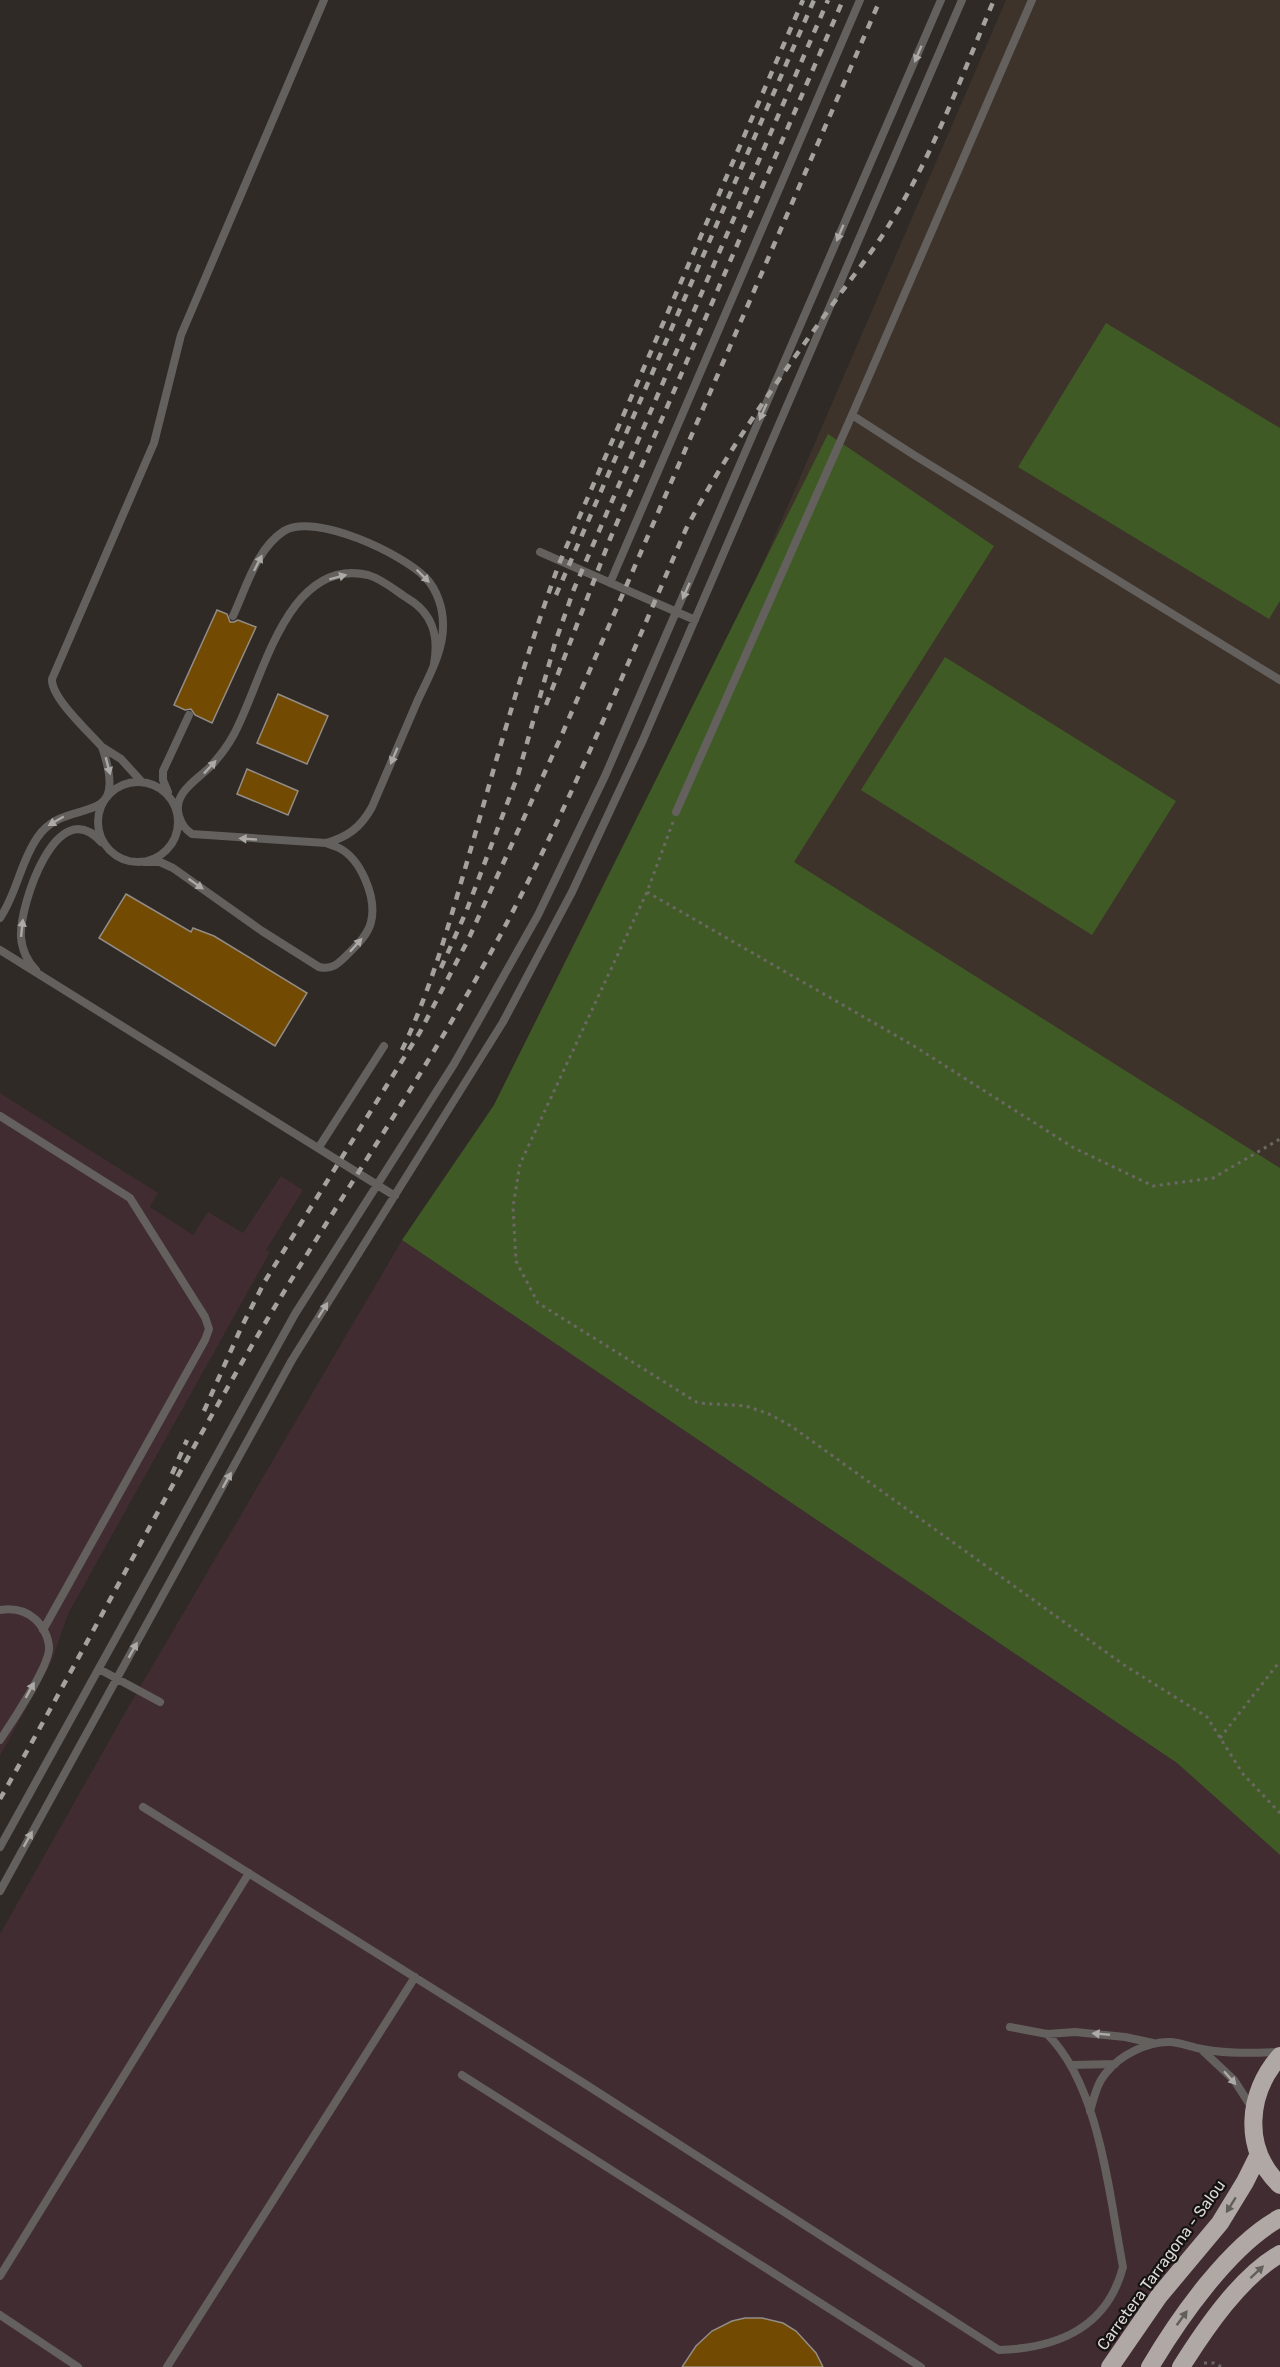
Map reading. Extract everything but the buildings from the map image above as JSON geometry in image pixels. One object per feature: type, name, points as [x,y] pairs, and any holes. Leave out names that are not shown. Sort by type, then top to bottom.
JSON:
[{"type":"highway","points":[[1280,2054],[1262,2081],[1253,2110],[1253,2127],[1259,2154],[1266,2168],[1280,2185]]},
{"type":"highway","name":"Carretera Tarragona - Salou","points":[[1110,2367],[1159,2296],[1220,2223],[1259,2154]]},
{"type":"highway","points":[[1150,2367],[1181,2319],[1211,2281],[1261,2230],[1280,2218]]},
{"type":"highway","points":[[1189,2366],[1208,2328],[1244,2285],[1263,2266],[1280,2254]]},
{"type":"lane","points":[[141,781],[121,759],[102,747],[57,696],[52,679],[154,442],[181,335],[324,0]]},
{"type":"lane","points":[[610,583],[860,0]]},
{"type":"lane","points":[[0,1847],[295,1314],[454,1064],[538,915],[605,776],[941,0]]},
{"type":"lane","points":[[0,1890],[292,1360],[502,1022],[572,892],[626,778],[962,0]]},
{"type":"lane","points":[[676,812],[1032,0]]},
{"type":"lane","points":[[852,415],[1280,680]]},
{"type":"lane","points":[[233,616],[258,562],[273,540],[293,527],[303,524],[359,538],[402,560],[425,577],[438,597],[444,623],[443,636],[434,664],[366,818],[348,835],[326,843]]},
{"type":"lane","points":[[540,552],[695,620]]},
{"type":"lane","points":[[144,862],[158,858],[169,849],[176,838],[182,794],[213,764],[233,736],[292,607],[308,590],[320,582],[345,574],[370,576],[416,603],[430,620],[434,629],[436,650],[434,664]]},
{"type":"lane","points":[[45,978],[26,957],[21,935],[24,912],[39,867],[55,841],[66,832],[73,830],[86,830],[92,833],[117,857],[130,862],[160,862],[173,868],[262,931],[325,969],[337,965],[360,942],[371,923],[372,914],[368,891],[355,861],[339,848],[326,843],[201,836],[186,830],[163,780],[163,771],[189,715]]},
{"type":"lane","points":[[102,747],[111,786],[99,808],[97,822],[99,836],[106,848]]},
{"type":"lane","points":[[0,918],[10,903],[24,863],[38,836],[54,820],[91,809],[116,787],[128,782],[141,781],[159,788],[173,801]]},
{"type":"lane","points":[[0,950],[395,1196]]},
{"type":"lane","points":[[319,1147],[384,1046]]},
{"type":"lane","points":[[0,1116],[130,1198],[205,1317],[209,1329],[205,1340],[43,1630]]},
{"type":"lane","points":[[0,1610],[14,1609],[33,1617],[43,1630],[49,1648],[48,1656],[0,1740]]},
{"type":"lane","points":[[99,1669],[160,1702]]},
{"type":"lane","points":[[143,1807],[415,1977],[999,2350],[1042,2346],[1065,2337],[1091,2321],[1118,2285],[1123,2267],[1101,2151],[1085,2093],[1061,2048],[1047,2034]]},
{"type":"lane","points":[[0,2276],[249,1873]]},
{"type":"lane","points":[[167,2367],[415,1977]]},
{"type":"lane","points":[[1010,2027],[1047,2034],[1075,2032],[1125,2037],[1154,2043],[1171,2042],[1201,2049],[1280,2054]]},
{"type":"lane","points":[[1090,2111],[1096,2090],[1105,2074],[1115,2064],[1154,2043]]},
{"type":"lane","points":[[1201,2049],[1234,2080],[1253,2110]]},
{"type":"lane","points":[[1071,2065],[1115,2064]]},
{"type":"lane","points":[[462,2075],[921,2367]]},
{"type":"lane","points":[[0,2315],[78,2367]]},
{"type":"path","points":[[676,812],[647,892],[520,1164],[513,1208],[516,1261],[538,1303],[698,1402],[746,1406],[769,1414],[791,1426],[1124,1665],[1207,1717],[1243,1774],[1280,1813]]},
{"type":"path","points":[[647,892],[914,1046],[1074,1148],[1153,1186],[1213,1178],[1280,1139]]},
{"type":"path","points":[[1220,1738],[1280,1661]]},
{"type":"path","points":[[1189,2366],[1205,2363],[1222,2367]]},
{"type":"shaded area","points":[[1006,0],[1280,0],[1280,1830],[459,1268]]},
{"type":"shaded area","points":[[0,1093],[158,1193],[150,1207],[193,1235],[208,1212],[243,1233],[281,1176],[303,1190],[266,1250],[270,1252],[68,1614],[51,1663],[0,1756]]},
{"type":"shaded area","points":[[402,1240],[1177,1763],[1280,1855],[1280,2367],[0,2367],[0,1934],[126,1711]]},
{"type":"green space","points":[[1106,323],[1280,428],[1280,601],[1269,619],[1018,467]]},
{"type":"green space","points":[[828,434],[994,546],[794,862],[1280,1168],[1280,1855],[1177,1763],[402,1240],[494,1105]]},
{"type":"green space","points":[[945,657],[1176,801],[1092,935],[861,790]]},
{"type":"railway","points":[[402,1050],[424,999],[442,946],[535,632],[559,564],[803,0]]},
{"type":"railway","points":[[556,595],[814,0]]},
{"type":"railway","points":[[441,968],[466,912],[518,775],[555,643],[574,589],[828,0]]},
{"type":"railway","points":[[546,705],[610,539],[843,0]]},
{"type":"railway","points":[[204,1411],[265,1281],[420,1032],[468,940],[560,739],[880,0]]},
{"type":"railway","points":[[0,1799],[227,1388],[422,1071],[483,967],[559,818],[686,529],[718,472],[754,416],[872,251],[895,215],[936,137],[994,0]]},
{"type":"railway","points":[[172,1474],[187,1440]]}]
